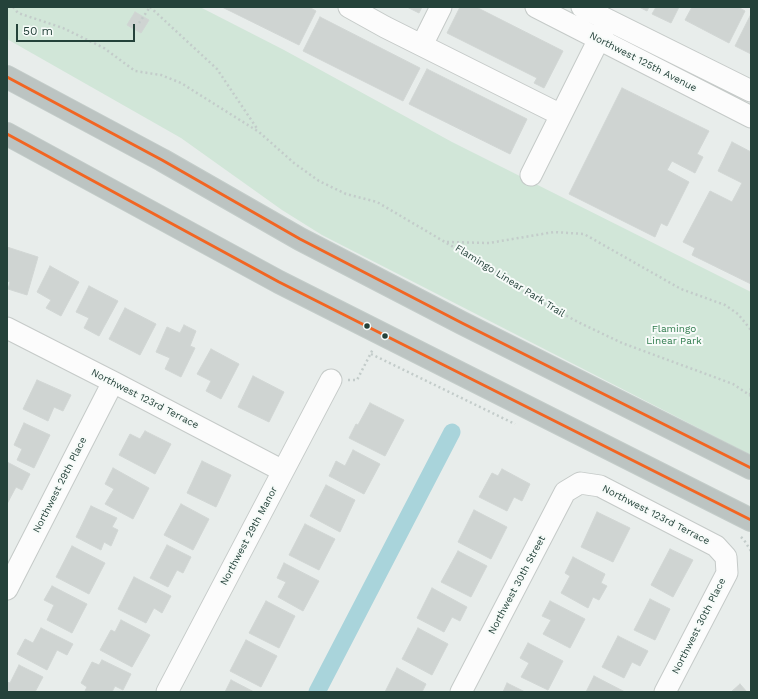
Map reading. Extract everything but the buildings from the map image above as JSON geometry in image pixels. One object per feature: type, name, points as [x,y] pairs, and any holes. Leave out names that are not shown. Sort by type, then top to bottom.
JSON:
[{"type":"highway","points":[[7,76],[162,160],[307,242],[462,323],[751,468]]},
{"type":"highway","points":[[7,134],[279,282],[751,520]]},
{"type":"street","points":[[349,7],[385,27],[561,115]]},
{"type":"street","points":[[422,45],[441,7]]},
{"type":"street","name":"Northwest 125th Avenue","points":[[536,7],[751,117]]},
{"type":"street","points":[[582,7],[751,91]]},
{"type":"street","points":[[531,175],[608,19]]},
{"type":"street","name":"Northwest 123rd Terrace","points":[[7,328],[283,471]]},
{"type":"street","name":"Northwest 29th Manor","points":[[167,692],[331,380]]},
{"type":"street","name":"Northwest 29th Place","points":[[7,589],[113,382]]},
{"type":"street","name":"Northwest 123rd Terrace","points":[[580,483],[600,486],[607,489],[716,546],[726,557]]},
{"type":"street","name":"Northwest 30th Street","points":[[461,692],[565,492],[580,483]]},
{"type":"street","name":"Northwest 30th Place","points":[[665,692],[727,573],[726,557]]},
{"type":"path","name":"Flamingo Linear Park Trail","points":[[13,7],[18,13],[63,28],[104,48],[135,71],[161,75],[181,83],[260,132],[294,163],[319,181],[346,194],[377,202],[506,278],[531,297],[580,323],[622,343],[733,384],[751,395]]},
{"type":"path","name":"Flamingo Linear Park Trail","points":[[150,7],[217,69],[260,132]]},
{"type":"path","points":[[139,23],[150,7]]},
{"type":"path","name":"Flamingo Linear Park Trail","points":[[446,242],[489,243],[554,232],[584,234],[681,290],[725,305],[738,314],[751,330]]},
{"type":"path","points":[[331,380],[357,380],[381,334]]},
{"type":"path","name":"Flamingo Linear Park Trail","points":[[751,387],[751,395]]},
{"type":"green space","name":"Flamingo Linear Park","points":[[7,7],[200,7],[284,50],[452,142],[751,292],[751,455],[322,235],[282,210],[181,138],[7,39]]},
{"type":"waterway","points":[[317,692],[452,432]]},
{"type":"transit line","points":[[7,77],[162,160],[300,239],[462,323],[751,468]]},
{"type":"transit line","points":[[7,134],[279,282],[751,520]]}]
